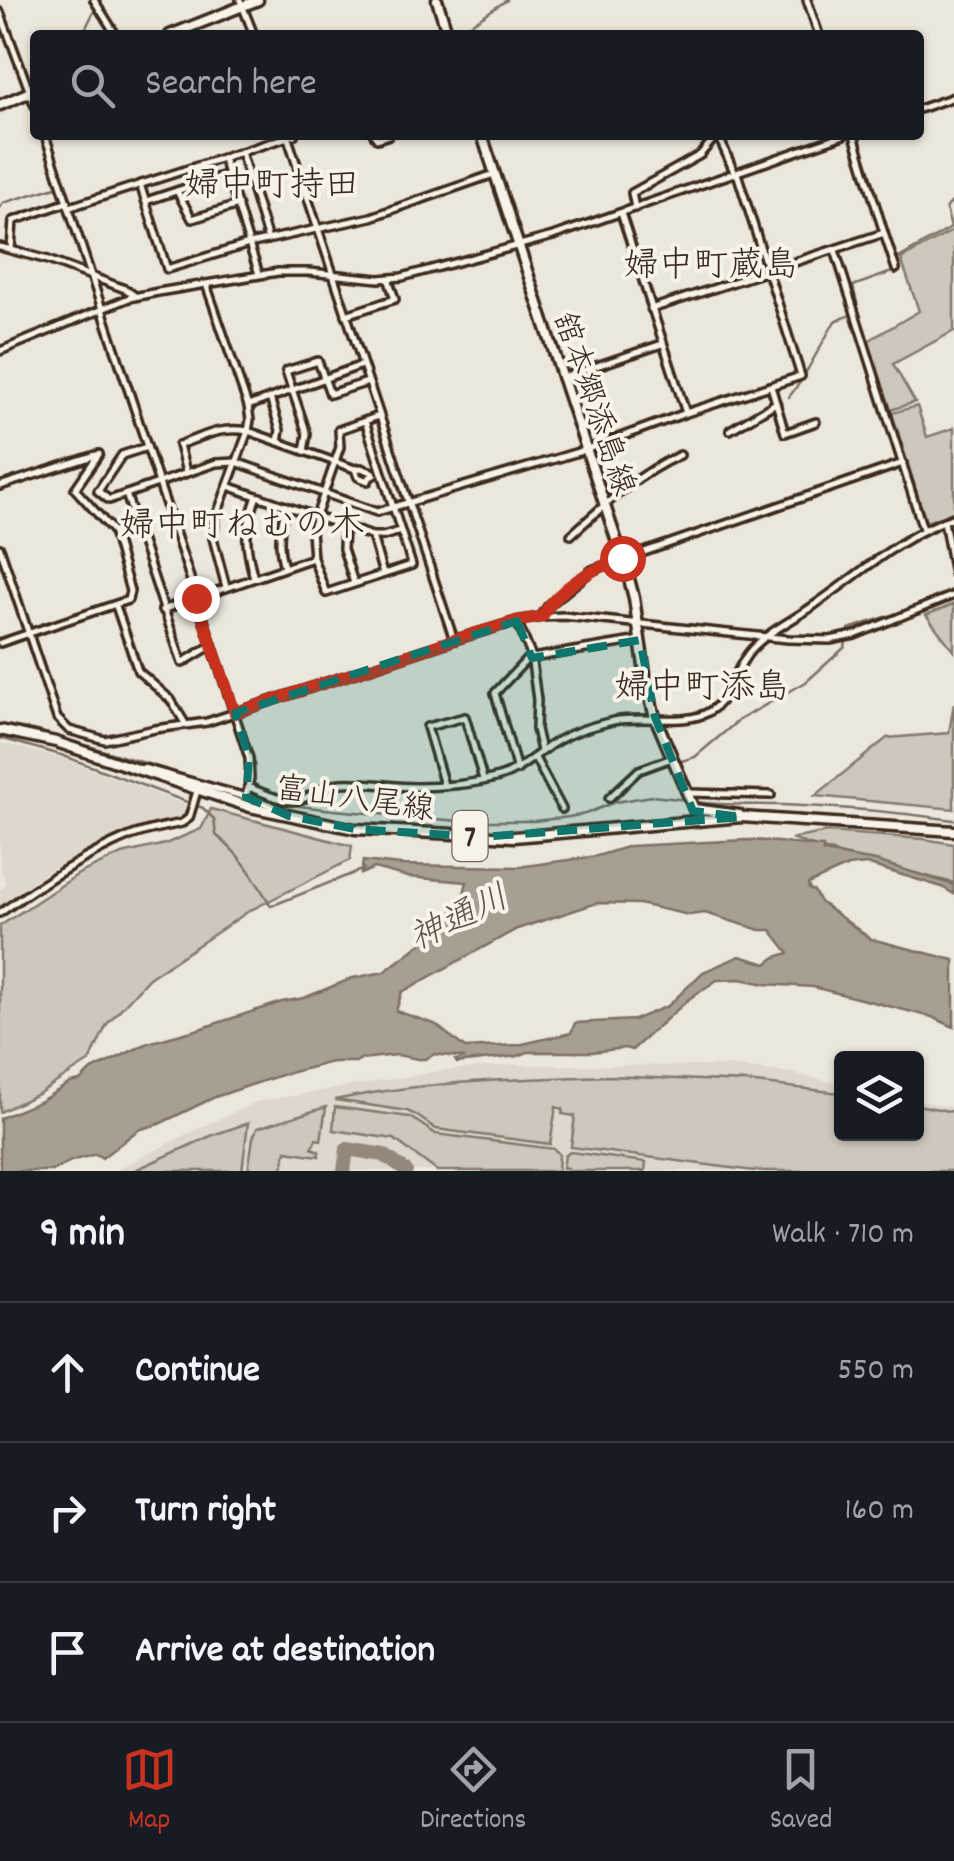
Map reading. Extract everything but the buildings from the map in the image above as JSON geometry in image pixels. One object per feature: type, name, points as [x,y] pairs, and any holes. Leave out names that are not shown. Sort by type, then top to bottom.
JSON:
[{"type":"main road","points":[[181,30],[241,3],[258,0]]},
{"type":"main road","points":[[437,0],[446,30]]},
{"type":"main road","points":[[0,105],[30,92]]},
{"type":"main road","name":"舘本郷添島線","points":[[484,140],[622,558],[634,598],[655,717],[688,798]]},
{"type":"main road","name":"富山八尾線","points":[[0,730],[56,742],[197,791],[289,816],[374,831],[514,838],[742,817],[954,831]]},
{"type":"main road","points":[[688,798],[694,810],[737,813],[742,817]]},
{"type":"street","points":[[94,0],[113,30]]},
{"type":"street","points":[[806,0],[817,30]]},
{"type":"street","points":[[241,3],[252,30]]},
{"type":"street","points":[[0,12],[30,84]]},
{"type":"street","points":[[924,107],[954,97]]},
{"type":"street","points":[[47,140],[249,758],[247,792]]},
{"type":"street","points":[[11,249],[13,221],[278,140]]},
{"type":"street","points":[[291,140],[454,640]]},
{"type":"street","points":[[635,208],[632,193],[700,155],[714,140]]},
{"type":"street","points":[[147,447],[122,456],[98,491],[109,500],[186,472],[236,462],[377,512],[585,450],[802,376],[736,173],[720,140]]},
{"type":"street","points":[[0,352],[136,296],[259,274],[298,272],[388,278],[518,246],[830,140]]},
{"type":"street","points":[[856,140],[896,269]]},
{"type":"street","points":[[240,152],[268,240]]},
{"type":"street","points":[[223,158],[259,274]]},
{"type":"street","points":[[145,201],[228,174]]},
{"type":"street","points":[[140,184],[166,269],[250,244],[371,216],[494,174]]},
{"type":"street","points":[[177,191],[192,219],[238,205]]},
{"type":"street","points":[[621,213],[686,413]]},
{"type":"street","points":[[651,310],[884,232]]},
{"type":"street","points":[[0,248],[92,277],[136,296]]},
{"type":"street","points":[[835,250],[924,528]]},
{"type":"street","points":[[346,316],[395,299],[388,278]]},
{"type":"street","points":[[206,284],[250,420],[216,517],[213,538],[226,587]]},
{"type":"street","points":[[561,378],[662,344]]},
{"type":"street","points":[[304,451],[306,434],[286,371],[318,361],[330,394],[368,382]]},
{"type":"street","points":[[248,406],[362,365]]},
{"type":"street","points":[[771,386],[785,432],[816,422]]},
{"type":"street","points":[[270,398],[280,430],[278,442]]},
{"type":"street","points":[[730,430],[776,403]]},
{"type":"street","points":[[365,421],[377,474],[412,565],[326,592],[313,558],[311,531],[336,462],[339,430],[379,416]]},
{"type":"street","points":[[186,472],[179,445],[224,429],[248,432],[377,474]]},
{"type":"street","points":[[0,486],[99,454],[75,489],[118,542],[130,591],[128,600],[116,605],[0,643]]},
{"type":"street","points":[[571,536],[604,506],[680,454]]},
{"type":"street","points":[[542,617],[548,606],[592,570],[903,463]]},
{"type":"street","points":[[227,486],[372,536],[400,531]]},
{"type":"street","points":[[126,494],[182,663],[212,644]]},
{"type":"street","points":[[254,578],[246,534],[257,496]]},
{"type":"street","points":[[285,568],[279,541],[286,506]]},
{"type":"street","points":[[136,769],[288,801],[343,783],[416,787],[498,778],[517,770],[572,732],[618,720],[692,718],[712,710],[722,701],[752,648],[877,557],[924,528],[954,517]]},
{"type":"street","points":[[944,521],[954,574]]},
{"type":"street","points":[[344,526],[343,549],[354,584]]},
{"type":"street","points":[[372,536],[383,574]]},
{"type":"street","points":[[0,548],[56,718],[69,730],[106,740],[206,722],[517,621],[564,616],[830,640],[855,635],[954,595]]},
{"type":"street","points":[[162,610],[313,558]]},
{"type":"street","points":[[116,605],[138,671],[171,700],[186,725]]},
{"type":"street","points":[[517,621],[532,656],[536,729],[542,751]]},
{"type":"street","points":[[517,770],[495,692],[532,656],[640,640]]},
{"type":"street","points":[[444,786],[428,727],[464,717],[483,780]]},
{"type":"street","points":[[535,758],[562,809]]},
{"type":"street","points":[[609,798],[639,770],[672,758]]},
{"type":"street","points":[[0,913],[89,856],[131,836],[182,823],[189,818],[197,791]]},
{"type":"street","points":[[247,792],[289,816]]},
{"type":"street","points":[[688,798],[771,794]]},
{"type":"highlighted area","points":[[517,621],[532,658],[640,640],[655,717],[693,811],[742,817],[482,837],[355,829],[289,816],[246,797],[249,758],[235,713]]},
{"type":"shaded area","points":[[954,230],[954,331],[893,364],[915,402],[891,410],[868,341],[919,311],[901,259]]},
{"type":"shaded area","points":[[917,406],[927,437],[954,428],[954,512],[926,522],[892,413]]},
{"type":"shaded area","points":[[954,604],[954,651],[926,615]]},
{"type":"shaded area","points":[[954,703],[954,809],[815,796],[887,738],[949,733]]},
{"type":"shaded area","points":[[0,743],[59,757],[189,806],[174,823],[128,833],[73,857],[0,905],[0,890],[6,885],[0,865]]},
{"type":"shaded area","points":[[211,809],[352,846],[350,860],[249,911],[149,978],[107,1024],[90,1061],[38,1094],[0,1112],[0,926],[80,873],[122,854],[165,844],[201,829]]},
{"type":"shaded area","points":[[828,832],[954,844],[954,883],[791,839]]},
{"type":"shaded area","points":[[514,1065],[730,1066],[791,1073],[834,1082],[834,1141],[924,1141],[924,1102],[954,1108],[954,1171],[114,1171],[256,1102],[446,1070]]},
{"type":"shaded area","points":[[609,1076],[746,1082],[834,1092],[834,1141],[924,1141],[924,1106],[954,1112],[954,1171],[754,1171],[571,1147],[575,1116],[562,1114],[563,1109],[556,1107],[550,1144],[436,1129],[407,1111],[335,1100],[437,1085]]},
{"type":"shaded area","points":[[326,1107],[321,1140],[316,1139],[312,1148],[319,1151],[319,1156],[286,1151],[282,1171],[248,1171],[257,1128]]},
{"type":"shaded area","points":[[335,1107],[410,1117],[436,1134],[554,1149],[559,1154],[558,1171],[437,1171],[394,1139],[333,1130]]},
{"type":"shaded area","points":[[248,1123],[242,1171],[133,1171],[213,1135]]},
{"type":"shaded area","points":[[570,1152],[646,1162],[645,1171],[568,1171],[563,1168]]},
{"type":"water","name":"神通川","points":[[746,840],[823,847],[823,852],[876,861],[954,885],[954,894],[866,864],[848,866],[808,884],[820,902],[871,939],[954,960],[954,1027],[932,1017],[813,987],[717,980],[689,999],[632,1050],[528,1052],[457,1063],[455,1060],[465,1058],[435,1054],[418,1059],[397,1055],[332,1062],[215,1097],[138,1130],[102,1158],[96,1154],[52,1171],[0,1171],[0,1118],[39,1102],[148,1043],[304,998],[353,978],[384,972],[448,923],[454,906],[462,901],[467,882],[408,877],[374,868],[361,874],[363,861],[518,867],[597,856],[630,846]],"holes":[[[597,903],[639,904],[689,915],[705,913],[771,930],[789,953],[767,964],[740,956],[703,972],[668,1006],[634,1020],[575,1023],[571,1033],[518,1045],[465,1048],[435,1024],[396,1011],[402,992],[517,929]]]},
{"type":"waterway","points":[[85,30],[100,0]]},
{"type":"waterway","points":[[462,30],[507,0]]},
{"type":"waterway","points":[[0,208],[3,203],[66,184],[72,202],[266,140]]},
{"type":"waterway","points":[[789,397],[835,321],[859,312],[853,286],[892,272],[890,263],[951,228],[946,208],[954,200]]},
{"type":"waterway","points":[[678,762],[695,757],[739,720],[806,682],[845,647],[849,629],[954,589]]},
{"type":"waterway","points":[[0,724],[38,731],[282,804],[333,810],[459,821],[534,821],[585,814],[615,802],[652,796],[688,800]]},
{"type":"waterway","points":[[0,738],[61,755],[203,808],[214,819],[216,835],[241,860],[271,906],[364,869]]},
{"type":"waterway","points":[[616,800],[640,775],[670,764]]},
{"type":"waterway","points":[[696,802],[846,809],[954,820]]},
{"type":"taxiway","points":[[344,1171],[347,1149],[384,1155],[406,1171]]},
{"type":"district","name":"婦中町持田","points":[[272,183]]},
{"type":"district","name":"婦中町蔵島","points":[[711,263]]},
{"type":"district","name":"婦中町ねむの木","points":[[242,523]]},
{"type":"district","name":"婦中町添島","points":[[702,685]]},
{"type":"route","points":[[196,598],[235,713],[454,640],[542,617],[570,586],[592,570],[622,558]]}]
